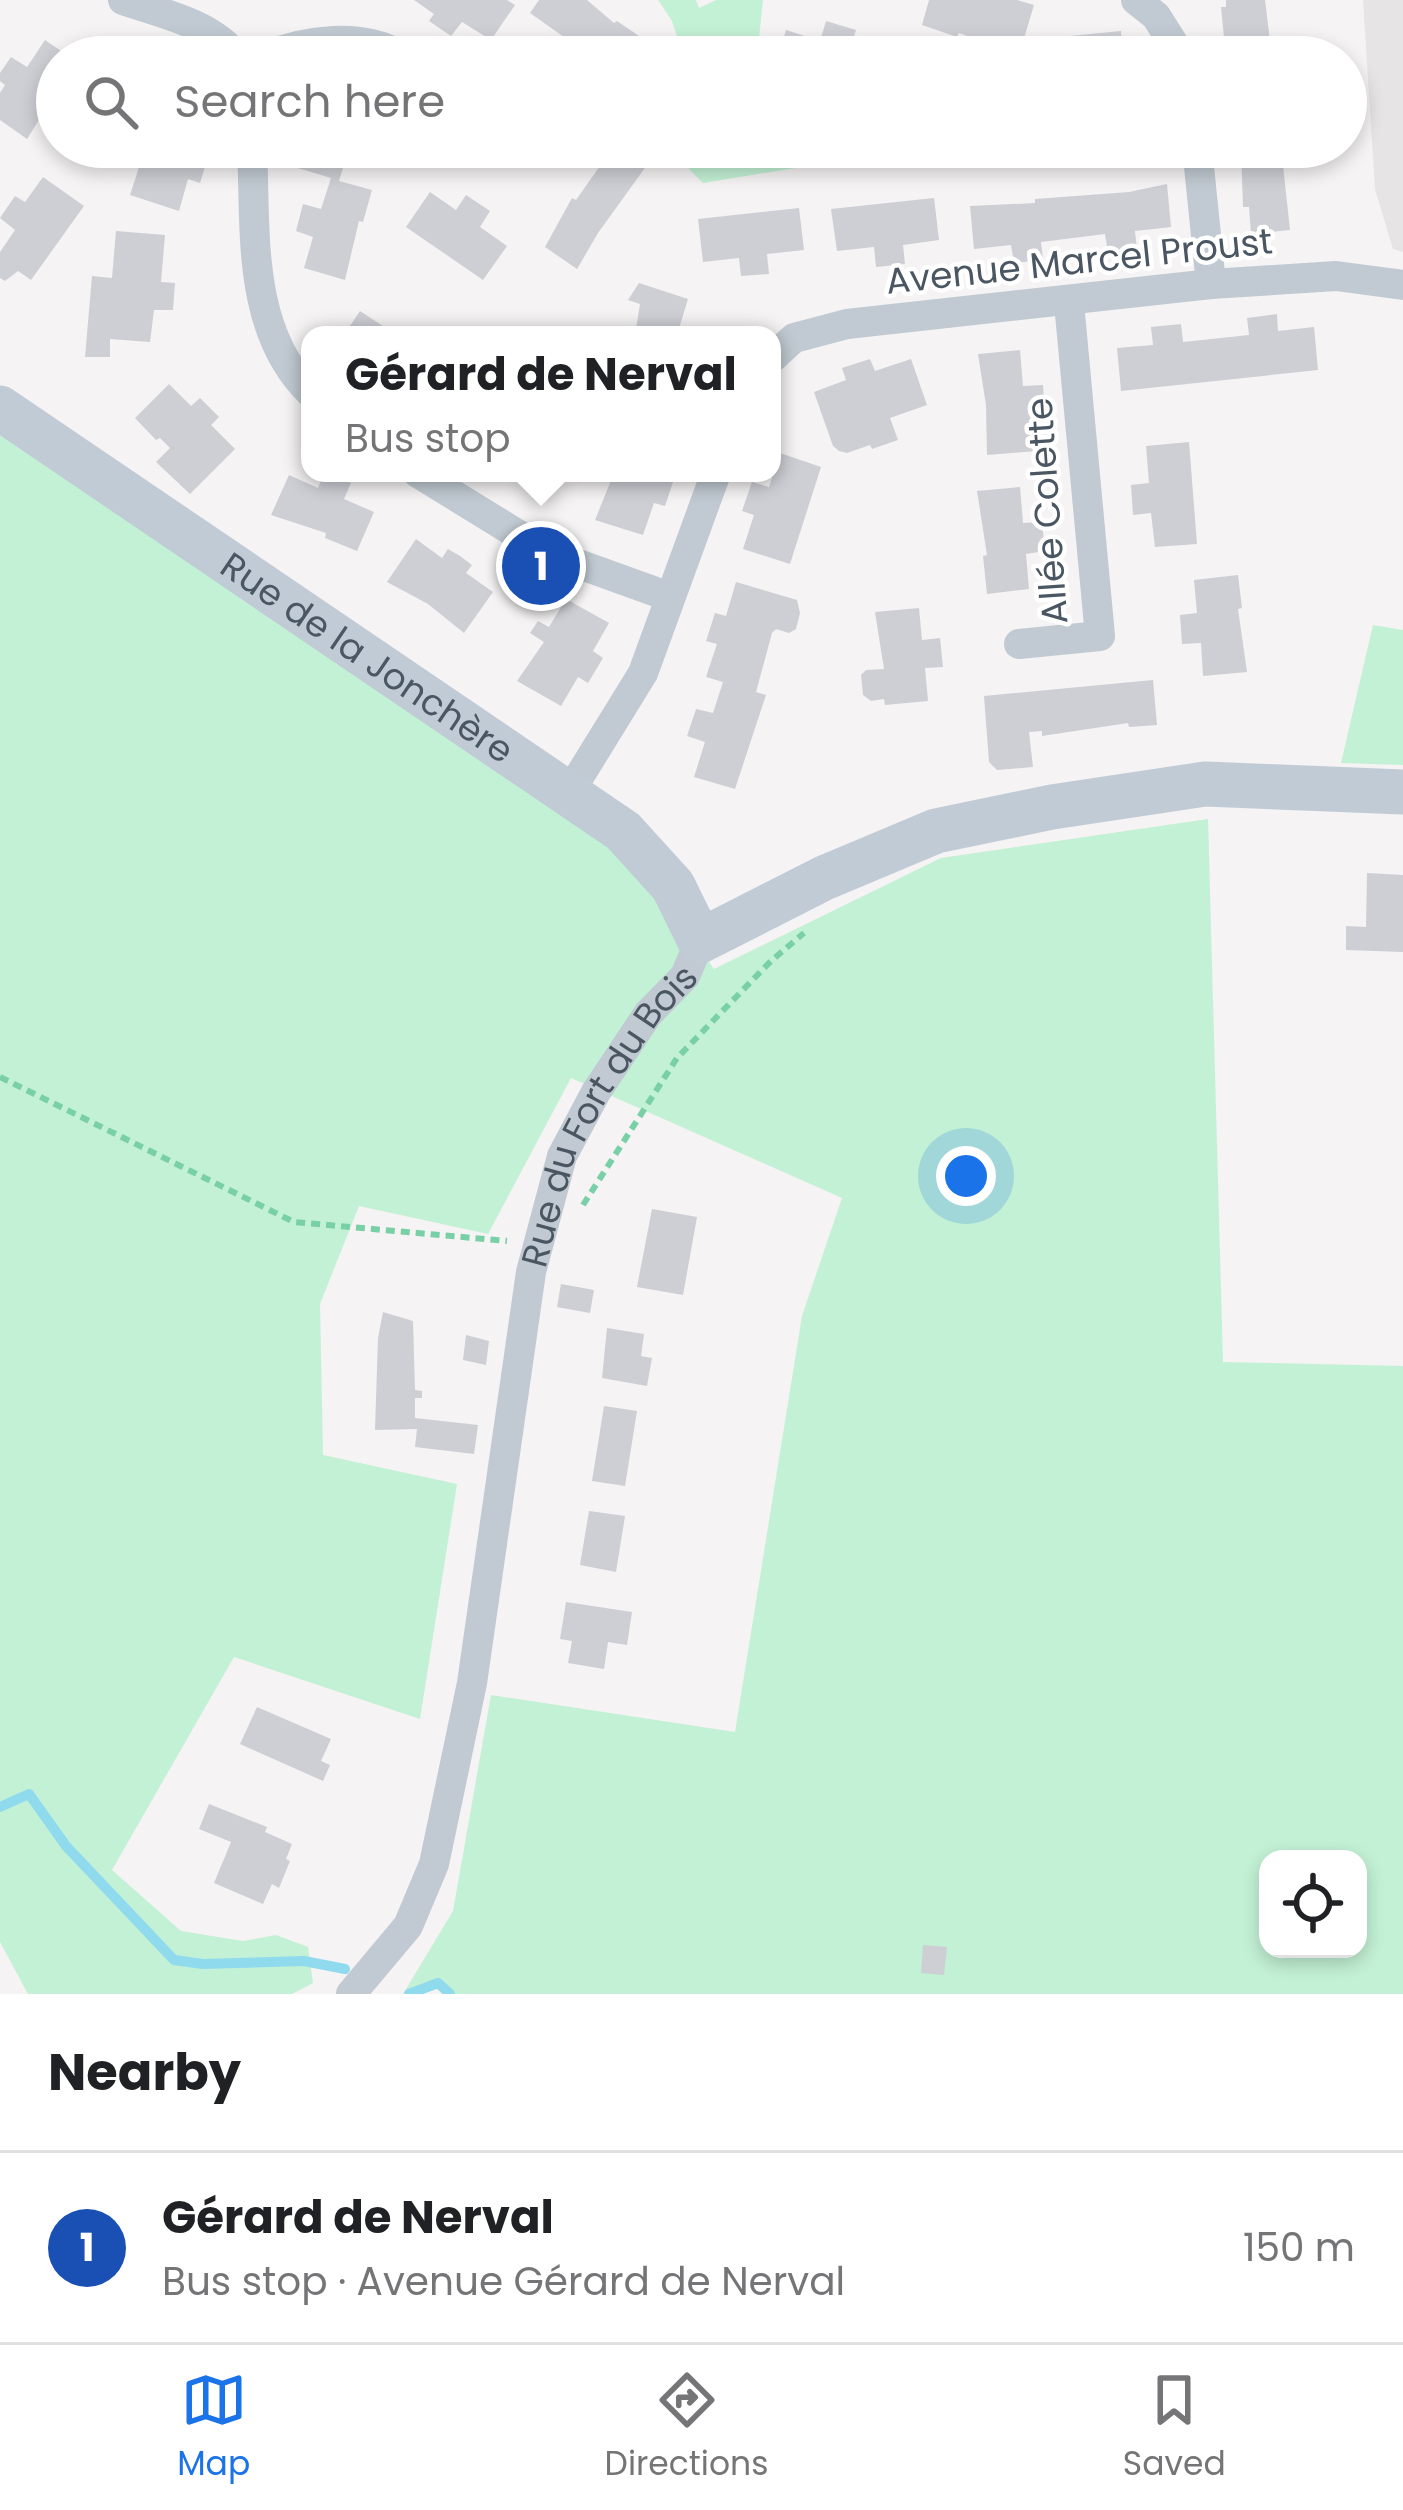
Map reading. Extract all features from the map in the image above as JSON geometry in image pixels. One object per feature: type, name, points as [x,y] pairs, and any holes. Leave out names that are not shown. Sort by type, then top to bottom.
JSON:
[{"type":"street","points":[[123,0],[214,36]]},
{"type":"street","points":[[1136,0],[1156,16],[1168,36]]},
{"type":"street","points":[[252,168],[260,295],[274,339],[301,379]]},
{"type":"street","points":[[1199,168],[1211,284]]},
{"type":"street","name":"Avenue Marcel Proust","points":[[781,350],[794,338],[848,324],[1211,284],[1336,276],[1403,285]]},
{"type":"street","name":"Allée Colette","points":[[1019,644],[1100,637],[1069,303]]},
{"type":"street","name":"Rue de la Jonchère","points":[[0,408],[623,831],[673,886],[700,941]]},
{"type":"street","points":[[433,482],[548,553],[670,597]]},
{"type":"street","points":[[568,793],[643,673],[713,482]]},
{"type":"street","name":"Rue du Fort du Bois","points":[[350,1994],[408,1926],[434,1864],[472,1683],[536,1244],[562,1156],[596,1092],[648,1014],[685,976],[700,941],[824,878],[936,831],[982,821],[1205,784],[1403,791]]},
{"type":"path","points":[[581,1207],[677,1058],[771,961],[809,929]]},
{"type":"path","points":[[0,1076],[294,1222],[536,1244]]},
{"type":"shaded area","points":[[1363,0],[1403,0],[1403,252],[1393,249],[1375,189]]},
{"type":"green space","points":[[658,0],[696,0],[699,8],[716,0],[763,0],[759,36],[677,36]]},
{"type":"green space","points":[[690,168],[796,168],[703,183]]},
{"type":"green space","points":[[0,432],[568,807],[662,896],[714,969],[941,858],[1208,819],[1223,1362],[1403,1366],[1403,1994],[450,1994],[438,1983],[403,1994],[453,1911],[491,1695],[735,1732],[802,1316],[842,1198],[571,1078],[488,1234],[359,1206],[320,1304],[323,1455],[457,1484],[420,1719],[234,1657],[112,1870],[181,1931],[243,1941],[276,1935],[308,1947],[313,1983],[292,1994],[28,1994],[0,1942]]},
{"type":"green space","points":[[1373,625],[1403,630],[1403,765],[1341,763]]},
{"type":"building","points":[[414,0],[507,0],[515,5],[494,36],[485,36],[462,22],[451,36],[429,21],[434,14]]},
{"type":"building","points":[[539,0],[587,0],[639,36],[563,36],[530,13]]},
{"type":"building","points":[[929,0],[1017,0],[1034,5],[1025,36],[954,36],[922,25]]},
{"type":"building","points":[[1226,0],[1265,0],[1269,36],[1224,36],[1221,7],[1226,7]]},
{"type":"building","points":[[826,21],[856,30],[854,36],[822,36]]},
{"type":"building","points":[[1121,31],[1121,36],[1070,36]]},
{"type":"building","points":[[36,54],[36,125],[27,139],[0,120],[0,93],[5,85],[0,73],[11,57],[27,67]]},
{"type":"building","points":[[139,168],[205,168],[200,183],[188,179],[179,211],[130,195]]},
{"type":"building","points":[[298,168],[343,168],[339,181],[372,190],[345,280],[304,268],[313,237],[296,231],[303,204],[321,209],[331,178]]},
{"type":"building","points":[[598,168],[645,168],[577,269],[545,247],[572,198],[576,200]]},
{"type":"building","points":[[1242,168],[1283,168],[1290,230],[1251,234],[1249,207],[1243,207]]},
{"type":"building","points":[[43,177],[84,206],[31,280],[18,271],[5,281],[0,278],[0,252],[15,230],[0,218],[15,196],[25,202]]},
{"type":"building","points":[[1167,184],[1171,227],[1135,231],[1137,250],[1108,253],[1105,234],[1041,242],[1043,260],[1014,263],[1011,245],[974,249],[970,206],[1035,203],[1035,199],[1129,192]]},
{"type":"building","points":[[430,192],[456,210],[466,195],[490,211],[480,227],[507,246],[483,280],[406,227]]},
{"type":"building","points":[[934,198],[939,240],[903,245],[905,264],[876,267],[874,247],[837,251],[831,209]]},
{"type":"building","points":[[799,208],[804,250],[767,254],[769,274],[741,276],[739,258],[703,262],[698,219]]},
{"type":"building","points":[[116,231],[165,235],[161,282],[175,283],[173,310],[154,310],[150,342],[110,339],[110,357],[85,357],[92,276],[112,278]]},
{"type":"building","points":[[639,283],[688,299],[680,326],[636,326],[640,304],[628,300]]},
{"type":"building","points":[[360,311],[383,326],[350,326]]},
{"type":"building","points":[[1277,314],[1278,331],[1314,327],[1318,370],[1121,391],[1117,348],[1153,345],[1151,327],[1181,324],[1183,342],[1249,335],[1247,318]]},
{"type":"building","points":[[1020,350],[1023,386],[1043,385],[1045,414],[1033,415],[1036,451],[987,455],[978,354]]},
{"type":"building","points":[[870,359],[875,371],[911,359],[927,405],[890,418],[898,440],[872,449],[870,445],[839,451],[814,392],[846,380],[842,368]]},
{"type":"building","points":[[169,384],[191,406],[200,398],[219,417],[211,425],[235,449],[190,494],[156,462],[170,448],[135,418]]},
{"type":"building","points":[[1189,442],[1197,544],[1155,547],[1151,513],[1133,515],[1131,485],[1149,483],[1146,446]]},
{"type":"building","points":[[781,453],[821,467],[790,564],[743,549],[754,515],[742,511],[752,482],[769,487],[771,482],[781,482]]},
{"type":"building","points":[[289,475],[318,488],[320,482],[351,483],[344,499],[374,512],[357,551],[325,538],[326,533],[271,515]]},
{"type":"building","points":[[610,482],[673,482],[665,506],[654,503],[643,535],[595,520]]},
{"type":"building","points":[[1020,487],[1023,523],[1042,522],[1045,551],[1026,554],[1029,589],[987,594],[983,556],[987,555],[977,491]]},
{"type":"building","points":[[416,539],[442,558],[448,549],[460,556],[472,565],[466,573],[493,592],[464,633],[428,604],[387,582]]},
{"type":"building","points":[[1238,575],[1247,672],[1203,676],[1201,643],[1182,644],[1180,615],[1197,613],[1194,580]]},
{"type":"building","points":[[736,582],[797,600],[800,613],[796,629],[772,633],[756,692],[766,695],[735,789],[694,777],[705,742],[687,736],[696,709],[713,713],[723,682],[706,677],[717,644],[706,641],[715,613],[726,616]]},
{"type":"building","points":[[566,599],[609,623],[593,651],[603,658],[588,683],[578,677],[561,706],[517,681],[544,642],[530,633],[538,621],[549,627]]},
{"type":"building","points":[[919,608],[922,640],[940,638],[943,667],[925,668],[928,701],[885,705],[884,699],[871,701],[863,695],[861,675],[884,669],[875,612]]},
{"type":"building","points":[[1153,680],[1157,725],[1129,727],[1128,723],[1042,736],[1042,731],[1029,732],[1033,767],[997,770],[989,762],[984,696]]},
{"type":"building","points":[[1367,873],[1403,875],[1403,952],[1346,950],[1346,926],[1366,927]]},
{"type":"building","points":[[652,1209],[697,1217],[683,1295],[637,1287]]},
{"type":"building","points":[[561,1284],[594,1290],[590,1313],[557,1307]]},
{"type":"building","points":[[383,1312],[413,1321],[415,1390],[422,1391],[422,1398],[415,1398],[415,1418],[478,1425],[474,1454],[415,1447],[417,1429],[375,1430]]},
{"type":"building","points":[[607,1328],[644,1334],[641,1356],[652,1358],[647,1386],[602,1378]]},
{"type":"building","points":[[466,1335],[489,1341],[486,1365],[463,1360]]},
{"type":"building","points":[[604,1406],[637,1411],[625,1486],[592,1481]]},
{"type":"building","points":[[589,1511],[625,1516],[616,1572],[580,1565]]},
{"type":"building","points":[[566,1602],[632,1612],[627,1645],[608,1642],[604,1669],[568,1663],[572,1641],[560,1639]]},
{"type":"building","points":[[257,1707],[331,1739],[321,1761],[330,1765],[323,1781],[240,1744]]},
{"type":"building","points":[[209,1804],[267,1827],[265,1832],[292,1844],[279,1888],[272,1884],[263,1904],[214,1883],[231,1842],[199,1829]]},
{"type":"building","points":[[923,1945],[947,1947],[944,1975],[921,1973]]},
{"type":"waterway","points":[[0,1807],[29,1794],[66,1846],[174,1960],[203,1964],[304,1961],[345,1969]]},
{"type":"waterway","points":[[409,1994],[438,1983],[450,1994]]},
{"type":"place","name":"Gérard de Nerval","points":[[541,566]]}]
